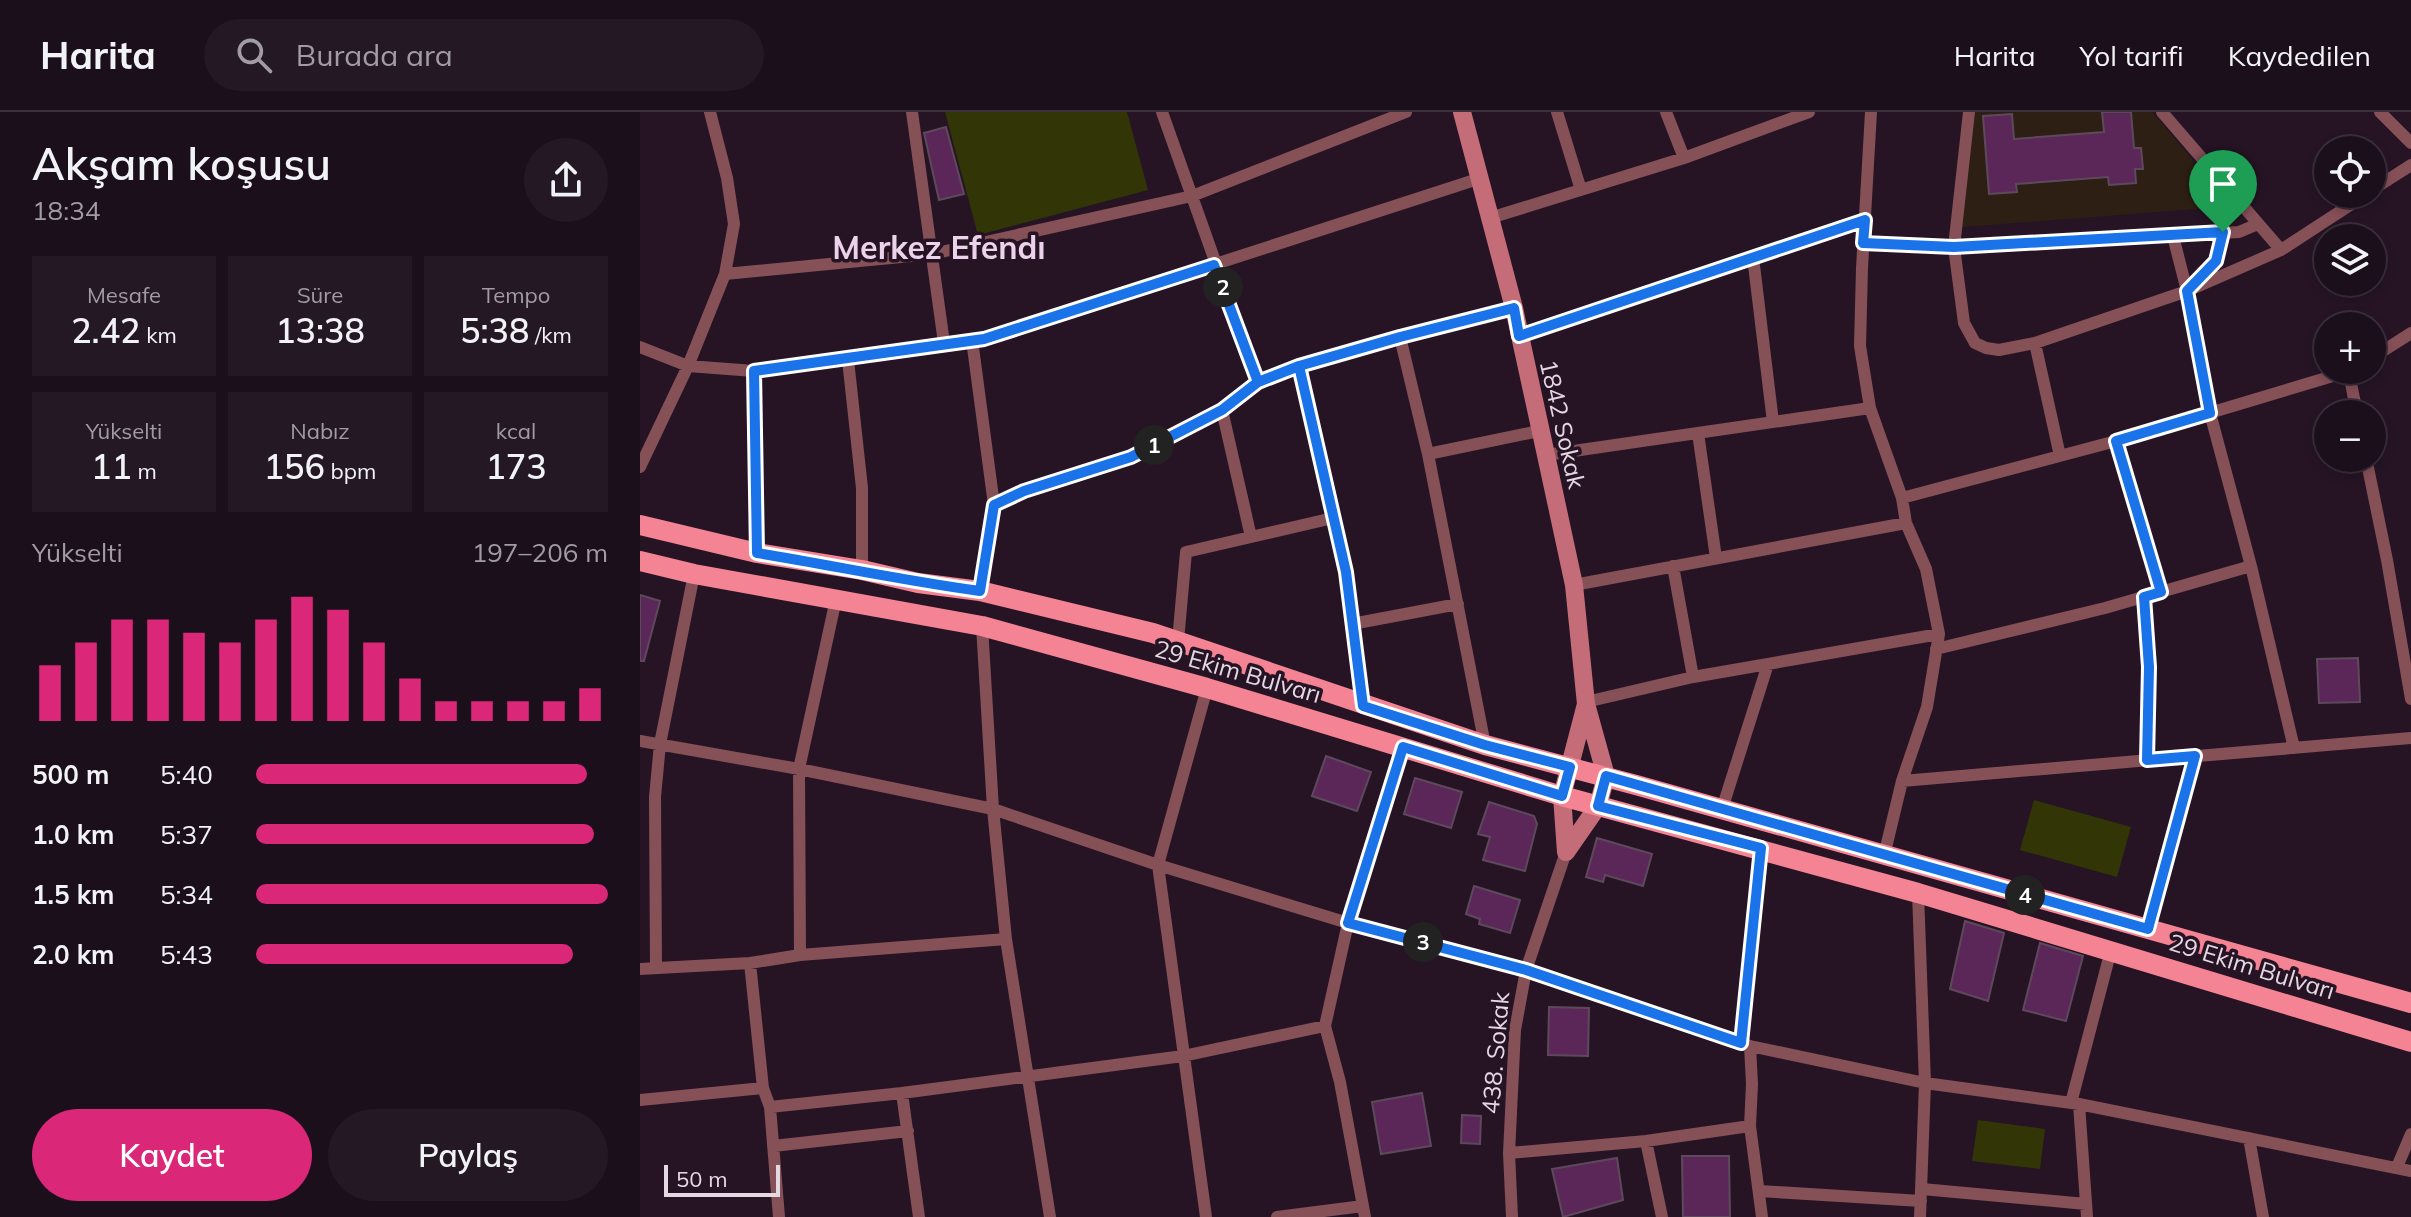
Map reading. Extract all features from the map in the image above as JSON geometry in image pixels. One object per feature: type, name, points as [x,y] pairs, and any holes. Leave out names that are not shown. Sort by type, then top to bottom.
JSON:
[{"type":"main road","name":"29 Ekim Bulvarı","points":[[640,525],[757,553],[862,570],[918,583],[980,591],[1153,633],[1485,745],[1606,776],[2411,1003]]},
{"type":"main road","name":"29 Ekim Bulvarı","points":[[640,561],[694,574],[982,626],[1207,688],[1562,796],[1918,893],[2411,1042]]},
{"type":"street","points":[[640,467],[688,366],[725,274],[734,224],[727,178],[710,112]]},
{"type":"street","points":[[912,112],[944,343]]},
{"type":"street","points":[[1162,112],[1258,382]]},
{"type":"street","points":[[725,274],[932,254],[1192,196],[1406,112]]},
{"type":"street","name":"1842 Sokak","points":[[1462,112],[1514,308],[1574,585],[1586,703]]},
{"type":"street","points":[[1557,112],[1581,190]]},
{"type":"street","points":[[1666,112],[1684,158]]},
{"type":"street","points":[[1490,218],[1684,158],[1809,112]]},
{"type":"street","points":[[1871,112],[1860,346],[1870,408],[1902,498],[1906,523],[1926,569],[1939,634],[1927,707],[1902,781],[1884,856]]},
{"type":"street","points":[[1969,112],[1954,247],[1964,323],[1975,343],[1999,350],[2035,343],[2187,291],[2281,250],[2346,208]]},
{"type":"street","points":[[2162,112],[2281,250]]},
{"type":"street","points":[[2380,112],[2411,143]]},
{"type":"street","points":[[2386,181],[2411,165]]},
{"type":"street","points":[[640,347],[688,366],[754,371],[984,339],[1481,178]]},
{"type":"street","points":[[1519,336],[1865,220]]},
{"type":"street","points":[[1863,243],[1954,247],[2239,232],[2258,224]]},
{"type":"street","points":[[2187,291],[2216,261],[2223,232]]},
{"type":"street","points":[[2173,236],[2187,291],[2210,413],[2251,566],[2294,748]]},
{"type":"street","points":[[1753,257],[1773,422]]},
{"type":"street","points":[[994,505],[1024,491],[1131,457],[1222,410],[1258,382],[1299,366],[1514,308]]},
{"type":"street","points":[[2386,349],[2411,333]]},
{"type":"street","points":[[1400,337],[1428,454],[1485,745]]},
{"type":"street","points":[[972,340],[994,505],[980,591]]},
{"type":"street","points":[[2035,343],[2060,456]]},
{"type":"street","points":[[848,360],[862,488],[862,570]]},
{"type":"street","points":[[1299,366],[1346,572],[1363,706]]},
{"type":"street","points":[[754,371],[757,553]]},
{"type":"street","points":[[1902,498],[2116,441],[2314,382]]},
{"type":"street","points":[[1546,455],[1870,408]]},
{"type":"street","points":[[1222,410],[1251,537]]},
{"type":"street","points":[[1428,454],[1539,431]]},
{"type":"street","points":[[1698,433],[1716,558]]},
{"type":"street","points":[[2116,441],[2161,592]]},
{"type":"street","points":[[2369,472],[2411,699]]},
{"type":"street","points":[[1178,641],[1186,552],[1333,518]]},
{"type":"street","points":[[1574,585],[1906,523]]},
{"type":"street","points":[[1673,566],[1693,677]]},
{"type":"street","points":[[1936,649],[2144,597],[2251,566]]},
{"type":"street","points":[[656,968],[655,797],[660,744],[694,574]]},
{"type":"street","points":[[2144,597],[2149,667],[2147,760]]},
{"type":"street","points":[[800,955],[799,769],[836,599]]},
{"type":"street","points":[[2395,604],[2411,601]]},
{"type":"street","points":[[1352,624],[1458,604]]},
{"type":"street","points":[[982,626],[993,809],[1006,939],[1050,1217]]},
{"type":"street","points":[[1586,703],[1693,677],[1939,634]]},
{"type":"street","points":[[1722,809],[1768,664]]},
{"type":"street","points":[[1206,1217],[1158,865],[1207,688]]},
{"type":"street","points":[[1566,852],[1562,796],[1586,703]]},
{"type":"street","points":[[1566,852],[1598,806],[1606,776],[1586,703]]},
{"type":"street","points":[[1902,781],[2411,738]]},
{"type":"street","points":[[640,741],[799,769],[993,809],[1158,865],[1348,923],[1526,970],[1745,1045],[1925,1083],[2075,1104],[2411,1171]]},
{"type":"street","points":[[1277,1217],[1364,1212],[1340,1082],[1325,1026],[1348,923],[1403,747]]},
{"type":"street","points":[[2148,929],[2195,756]]},
{"type":"street","points":[[1761,848],[1745,1045],[1752,1084],[1750,1126],[1762,1217]]},
{"type":"street","name":"438. Sokak","points":[[1512,1217],[1509,1153],[1515,1030],[1526,970],[1566,852]]},
{"type":"street","points":[[1918,893],[1925,1083],[1920,1217]]},
{"type":"street","points":[[640,969],[750,963],[800,955],[1006,939]]},
{"type":"street","points":[[1760,1191],[1922,1195],[2086,1211],[2075,1104],[2111,950]]},
{"type":"street","points":[[750,963],[763,1088],[770,1107],[779,1217]]},
{"type":"street","points":[[770,1107],[1183,1056],[1325,1026]]},
{"type":"street","points":[[640,1100],[763,1088]]},
{"type":"street","points":[[902,1093],[919,1217]]},
{"type":"street","points":[[1509,1153],[1646,1141],[1750,1126]]},
{"type":"street","points":[[773,1146],[908,1131]]},
{"type":"street","points":[[2397,1167],[2411,1134]]},
{"type":"street","points":[[2249,1138],[2263,1217]]},
{"type":"street","points":[[1646,1141],[1662,1217]]},
{"type":"shaded area","points":[[1975,112],[2152,112],[2228,201],[2222,207],[1963,227],[1959,224]]},
{"type":"green space","points":[[945,112],[1127,112],[1148,190],[978,235]]},
{"type":"green space","points":[[2034,800],[2131,827],[2117,877],[2020,850]]},
{"type":"green space","points":[[1978,1120],[2045,1129],[2040,1169],[1972,1161]]},
{"type":"building","points":[[2102,112],[2131,112],[2134,148],[2141,148],[2143,169],[2135,169],[2136,183],[2109,185],[2108,177],[2016,184],[2017,192],[1989,194],[1983,116],[2012,114],[2014,139],[2104,132]]},
{"type":"building","points":[[946,127],[964,194],[939,200],[924,133]]},
{"type":"building","points":[[640,595],[660,601],[644,661],[640,661]]},
{"type":"building","points":[[2358,658],[2360,702],[2319,703],[2317,659]]},
{"type":"building","points":[[1326,756],[1371,772],[1357,811],[1312,796]]},
{"type":"building","points":[[1415,778],[1462,792],[1451,828],[1404,814]]},
{"type":"building","points":[[1489,802],[1534,816],[1537,824],[1525,871],[1483,860],[1490,837],[1478,834]]},
{"type":"building","points":[[1597,838],[1652,854],[1643,886],[1605,875],[1603,882],[1586,877]]},
{"type":"building","points":[[1474,886],[1520,900],[1510,933],[1479,924],[1480,919],[1466,914]]},
{"type":"building","points":[[1965,921],[2004,933],[1988,1001],[1950,989]]},
{"type":"building","points":[[2040,943],[2083,956],[2066,1021],[2023,1010]]},
{"type":"building","points":[[1549,1007],[1589,1008],[1588,1056],[1548,1055]]},
{"type":"building","points":[[1422,1093],[1431,1146],[1381,1154],[1372,1102]]},
{"type":"building","points":[[1462,1115],[1481,1116],[1480,1144],[1461,1143]]},
{"type":"building","points":[[1682,1156],[1729,1156],[1730,1217],[1683,1217]]},
{"type":"building","points":[[1617,1158],[1623,1200],[1563,1217],[1552,1169]]},
{"type":"district","name":"Merkez Efendı","points":[[939,247]]},
{"type":"route","points":[[2223,232],[1954,247],[1863,243],[1865,220],[1519,336],[1514,308],[1299,366],[1258,382],[1222,410],[1131,457],[1024,491],[994,505],[980,591],[918,583],[862,570],[757,553],[754,371],[984,339],[1214,265],[1258,382],[1299,366],[1346,572],[1363,706],[1485,745],[1570,767],[1562,796],[1403,747],[1348,923],[1526,970],[1741,1043],[1761,848],[1598,806],[1606,776],[2148,929],[2195,756],[2147,760],[2149,667],[2144,597],[2161,592],[2116,441],[2210,413],[2187,291],[2216,261],[2223,232]]}]
